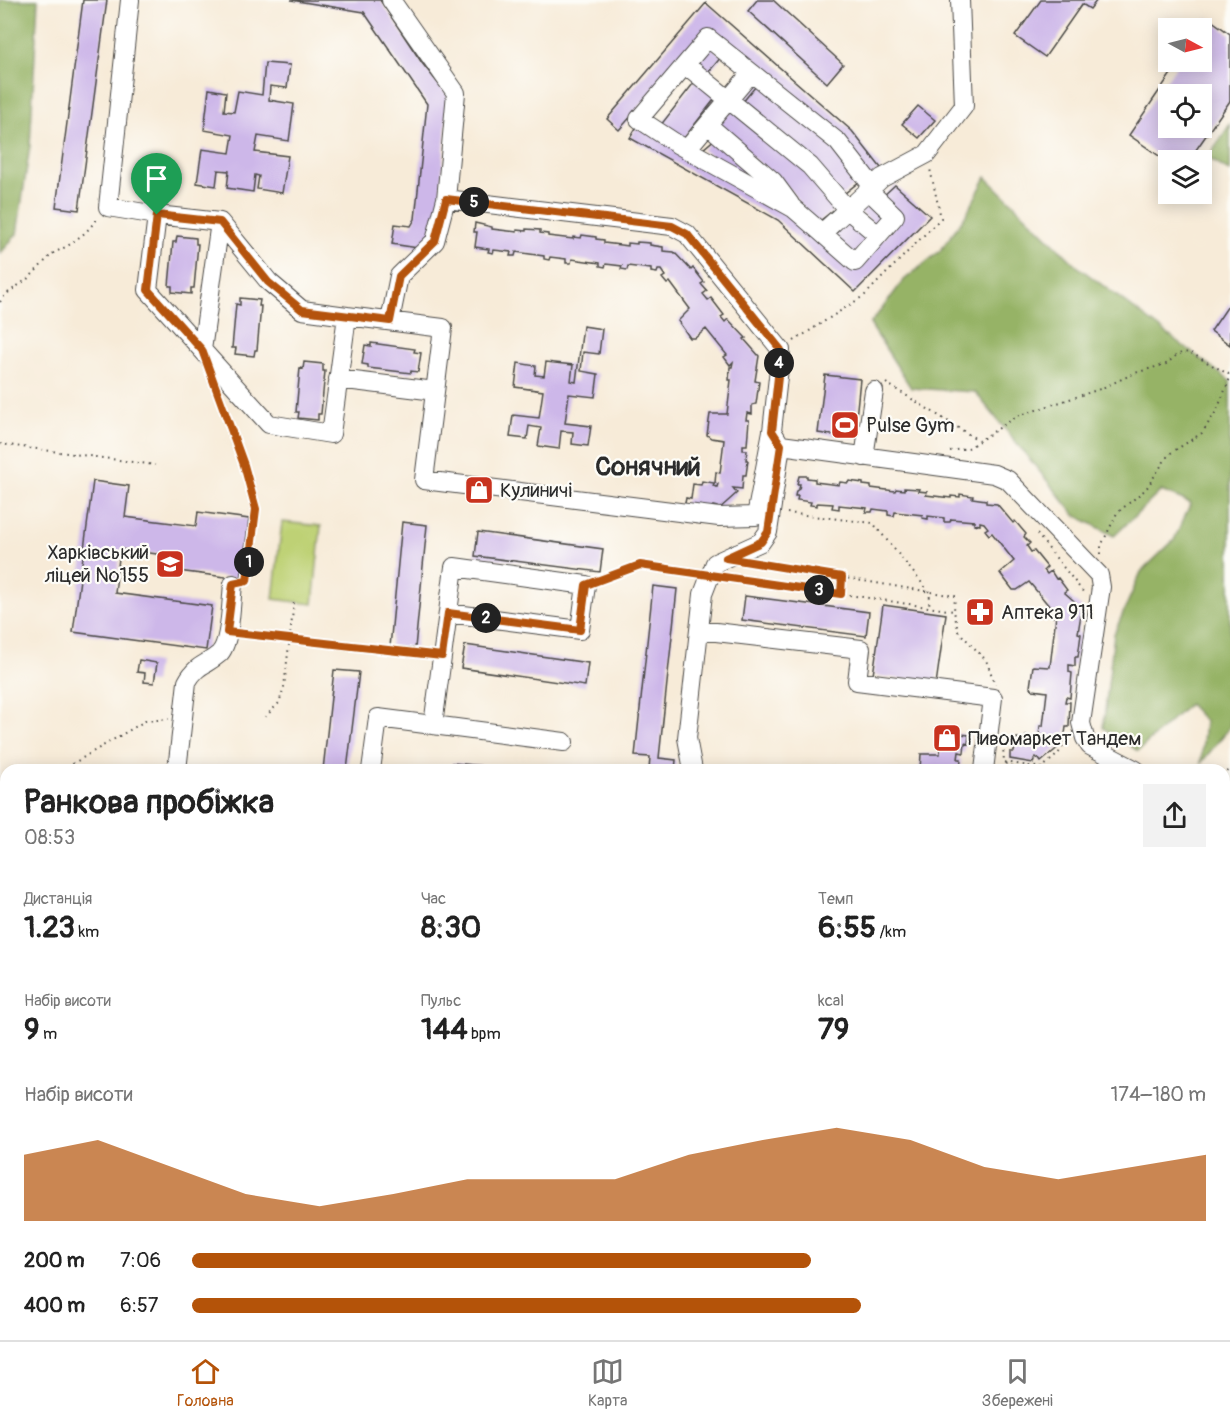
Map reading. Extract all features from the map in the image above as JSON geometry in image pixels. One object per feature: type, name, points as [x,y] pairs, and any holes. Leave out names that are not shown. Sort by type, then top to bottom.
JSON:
[{"type":"street","points":[[130,0],[108,207],[220,222],[268,282],[302,310],[444,328],[424,480],[719,517],[756,516],[776,438]]},
{"type":"street","points":[[390,321],[399,276],[435,241],[446,199],[456,93],[391,0]]},
{"type":"street","points":[[822,233],[882,178],[927,154],[964,106],[960,0]]},
{"type":"street","points":[[708,38],[751,73],[838,142],[871,189],[895,216],[855,262],[793,208],[687,149],[639,119],[708,38]]},
{"type":"street","points":[[686,64],[810,166],[848,210],[878,235]]},
{"type":"street","points":[[687,149],[751,73]]},
{"type":"street","points":[[708,125],[773,182],[793,208]]},
{"type":"street","points":[[446,199],[672,226],[687,234],[781,350],[768,532],[761,542],[715,563],[703,594],[687,738],[692,764]]},
{"type":"street","points":[[157,215],[148,290],[269,424],[331,434],[347,316]]},
{"type":"street","points":[[202,350],[220,222]]},
{"type":"street","points":[[338,379],[435,391]]},
{"type":"street","points":[[864,457],[876,386]]},
{"type":"street","points":[[776,438],[864,457],[994,474],[1008,480],[1099,575],[1101,587],[1081,723],[1090,746],[1124,764]]},
{"type":"street","points":[[433,725],[454,567],[586,585],[580,630],[448,613]]},
{"type":"street","points":[[178,764],[187,682],[194,670],[220,653],[226,641],[233,584]]},
{"type":"street","points":[[699,630],[861,650],[857,681],[993,698],[985,764]]},
{"type":"street","points":[[372,764],[378,718],[564,742]]},
{"type":"path","points":[[781,350],[865,295],[941,218],[927,154]]},
{"type":"path","points":[[0,302],[5,295],[30,277],[52,254],[86,232],[108,207]]},
{"type":"path","points":[[942,453],[968,448],[1018,416],[1166,364],[1178,354],[1189,352],[1228,374],[1230,373]]},
{"type":"path","points":[[1099,575],[1101,546],[1117,513],[1146,489],[1168,454],[1202,433],[1217,410],[1230,378]]},
{"type":"path","points":[[213,381],[244,465],[256,509],[247,581],[233,584]]},
{"type":"path","points":[[876,386],[889,384],[979,441]]},
{"type":"path","points":[[0,444],[155,465]]},
{"type":"path","points":[[786,513],[873,523],[930,593],[929,607]]},
{"type":"path","points":[[1034,531],[1086,595]]},
{"type":"path","points":[[726,558],[955,596]]},
{"type":"path","points":[[586,585],[640,565],[954,611]]},
{"type":"path","points":[[841,594],[842,577]]},
{"type":"path","points":[[265,717],[279,703],[284,687],[294,602]]},
{"type":"path","points":[[227,632],[442,656]]},
{"type":"path","points":[[72,764],[145,721],[161,718],[172,719]]},
{"type":"path","points":[[1058,754],[1070,738]]},
{"type":"green space","points":[[0,0],[38,0],[30,146],[17,234],[0,254]]},
{"type":"green space","points":[[1230,124],[1230,172],[1212,161],[1212,152]]},
{"type":"green space","points":[[986,177],[1077,266],[1230,381],[1230,727],[1201,763],[1205,721],[1189,704],[1138,751],[1103,728],[1114,634],[1141,572],[1174,540],[1191,503],[1161,491],[1114,536],[1075,515],[975,392],[911,388],[870,324],[904,280],[940,251],[967,213]]},
{"type":"green space","points":[[282,522],[321,526],[313,604],[273,599]]},
{"type":"building","points":[[83,0],[107,0],[79,210],[56,207]]},
{"type":"building","points":[[291,0],[380,0],[422,63],[448,96],[438,230],[418,248],[392,244],[395,224],[411,226],[415,219],[427,104],[364,12]]},
{"type":"building","points":[[757,0],[773,0],[843,64],[827,83],[748,11]]},
{"type":"building","points":[[1041,0],[1097,0],[1090,9],[1082,4],[1045,57],[1015,36]]},
{"type":"building","points":[[706,3],[852,131],[881,168],[870,178],[708,29],[619,130],[607,119]]},
{"type":"building","points":[[1212,21],[1230,34],[1230,101],[1212,127],[1212,84],[1164,84],[1172,72],[1212,72]]},
{"type":"building","points":[[711,46],[722,56],[707,74],[696,63]]},
{"type":"building","points":[[265,63],[290,65],[287,88],[270,86],[269,100],[294,104],[289,141],[258,136],[255,152],[288,156],[282,193],[257,189],[259,176],[255,175],[253,192],[227,188],[229,171],[218,170],[216,186],[197,183],[202,149],[230,153],[233,135],[204,130],[209,89],[226,92],[224,111],[234,112],[238,91],[262,95]]},
{"type":"building","points":[[696,80],[717,96],[681,142],[660,126]]},
{"type":"building","points":[[760,81],[835,147],[860,181],[840,197],[742,103]]},
{"type":"building","points":[[1158,93],[1158,138],[1204,138],[1196,150],[1158,150],[1158,155],[1129,135]]},
{"type":"building","points":[[918,106],[935,120],[919,138],[902,124]]},
{"type":"building","points":[[736,108],[810,172],[836,208],[816,224],[787,186],[714,126]]},
{"type":"building","points":[[637,126],[791,213],[854,271],[902,217],[882,197],[895,185],[930,216],[855,292],[778,220],[630,138]]},
{"type":"building","points":[[716,138],[755,173],[750,179],[702,150]]},
{"type":"building","points":[[867,198],[889,218],[879,229],[857,209]]},
{"type":"building","points":[[849,218],[870,237],[854,255],[833,237]]},
{"type":"building","points":[[475,223],[492,227],[492,229],[517,232],[517,230],[526,231],[526,229],[540,230],[540,233],[548,234],[548,236],[573,239],[573,237],[581,238],[582,235],[596,237],[596,239],[604,240],[604,243],[628,246],[628,243],[650,243],[650,245],[663,247],[663,251],[674,252],[691,270],[693,268],[704,282],[701,284],[707,291],[703,294],[708,300],[711,298],[724,315],[721,317],[725,322],[728,319],[759,356],[755,381],[759,382],[756,404],[752,405],[752,414],[747,413],[746,420],[749,420],[747,445],[743,445],[743,450],[747,450],[746,460],[748,460],[746,475],[743,475],[742,489],[733,488],[737,493],[718,510],[713,506],[712,512],[684,508],[686,498],[691,499],[693,484],[701,485],[702,481],[714,483],[713,486],[717,487],[716,472],[720,473],[724,440],[707,435],[710,414],[727,414],[731,380],[729,380],[730,367],[733,362],[730,365],[724,357],[727,355],[706,329],[695,338],[690,338],[678,321],[690,309],[670,282],[667,284],[662,278],[665,276],[661,270],[657,273],[651,272],[651,269],[628,266],[627,270],[621,269],[622,266],[606,264],[605,267],[600,266],[600,263],[572,259],[571,263],[566,263],[566,259],[550,257],[549,260],[544,259],[544,256],[516,252],[515,256],[510,256],[511,252],[494,250],[493,253],[488,252],[489,249],[475,247],[477,232],[474,232]]},
{"type":"building","points":[[177,236],[196,238],[196,244],[198,244],[194,288],[191,288],[191,294],[172,292],[172,286],[169,286],[173,242],[176,242]]},
{"type":"building","points":[[240,298],[260,300],[257,350],[254,356],[235,354],[236,348],[232,348],[236,304],[240,305]]},
{"type":"building","points":[[1230,303],[1230,345],[1211,331]]},
{"type":"building","points":[[583,326],[602,329],[599,354],[583,352],[581,371],[598,374],[595,397],[569,394],[565,423],[591,426],[588,446],[572,444],[573,432],[561,431],[559,449],[538,446],[541,428],[529,426],[527,439],[510,437],[513,415],[539,418],[543,391],[515,387],[518,363],[536,366],[535,375],[544,376],[546,362],[573,365],[571,381],[576,382]]},
{"type":"building","points":[[371,343],[415,349],[414,352],[421,353],[418,372],[368,368],[368,365],[362,364],[365,345],[371,346]]},
{"type":"building","points":[[304,362],[323,364],[323,371],[325,371],[321,414],[318,414],[318,420],[298,418],[299,412],[296,412],[300,368],[303,369]]},
{"type":"building","points":[[825,375],[860,379],[854,438],[818,433]]},
{"type":"building","points":[[799,476],[815,479],[815,482],[839,485],[840,482],[848,483],[849,481],[863,483],[871,488],[895,491],[896,489],[904,490],[904,488],[919,489],[918,491],[927,492],[926,495],[951,498],[951,496],[960,497],[960,494],[973,496],[972,498],[986,500],[986,503],[997,504],[1013,523],[1015,521],[1026,534],[1024,537],[1030,543],[1027,546],[1031,552],[1034,551],[1047,567],[1044,570],[1047,574],[1051,571],[1067,590],[1064,592],[1082,608],[1078,633],[1081,634],[1078,657],[1075,657],[1075,666],[1069,665],[1069,672],[1072,673],[1070,698],[1066,697],[1065,702],[1070,702],[1069,727],[1066,727],[1064,741],[1055,740],[1061,745],[1041,762],[1035,757],[1033,763],[1010,759],[1010,752],[1014,752],[1017,738],[1025,739],[1026,736],[1042,741],[1042,735],[1039,735],[1040,726],[1043,726],[1047,692],[1033,690],[1030,687],[1033,666],[1050,667],[1056,615],[1053,617],[1048,609],[1050,607],[1029,582],[1013,590],[1000,573],[1014,561],[992,533],[989,535],[985,530],[988,528],[984,523],[980,522],[980,525],[974,524],[974,521],[951,519],[950,522],[944,522],[944,518],[928,516],[928,519],[922,518],[923,515],[895,512],[894,516],[888,515],[888,511],[873,509],[872,512],[866,512],[867,508],[839,505],[839,509],[832,508],[833,504],[810,505],[811,502],[797,500],[798,496],[795,496],[800,484],[797,484]]},
{"type":"building","points":[[93,481],[129,486],[125,517],[196,526],[198,512],[249,519],[241,579],[178,571],[179,557],[120,549],[115,593],[212,606],[206,650],[73,632]]},
{"type":"building","points":[[402,522],[427,525],[415,648],[390,647]]},
{"type":"building","points":[[478,532],[603,549],[600,572],[475,556]]},
{"type":"building","points":[[653,586],[677,589],[659,758],[676,760],[676,764],[649,764],[650,757],[635,756]]},
{"type":"building","points":[[745,596],[869,612],[866,636],[742,620]]},
{"type":"building","points":[[883,605],[946,614],[936,684],[873,675]]},
{"type":"building","points":[[465,645],[588,663],[585,686],[461,668]]},
{"type":"building","points":[[139,660],[157,663],[154,683],[144,682],[145,673],[137,672]]},
{"type":"building","points":[[334,670],[359,672],[348,764],[324,764]]},
{"type":"building","points":[[942,732],[969,735],[964,753],[959,752],[958,759],[961,759],[961,764],[920,764],[921,754],[940,754]]},
{"type":"place","name":"Pulse Gym","points":[[845,425]]},
{"type":"place","name":"Кулиничі","points":[[479,490]]},
{"type":"place","name":"Харківський ліцей №155","points":[[170,564]]},
{"type":"place","name":"Аптека 911","points":[[980,612]]},
{"type":"place","name":"Пивомаркет Тандем","points":[[947,738]]},
{"type":"district","name":"Сонячний","points":[[648,466]]},
{"type":"route","points":[[446,199],[672,226],[687,234],[781,350],[772,431],[781,445],[768,532],[761,542],[726,558],[842,577],[841,594],[640,565],[586,585],[580,630],[448,613],[442,656],[227,632],[233,584],[247,581],[256,509],[244,465],[202,350],[148,290],[157,215],[220,222],[268,282],[302,310],[390,321],[399,276],[435,241],[446,199]]}]
